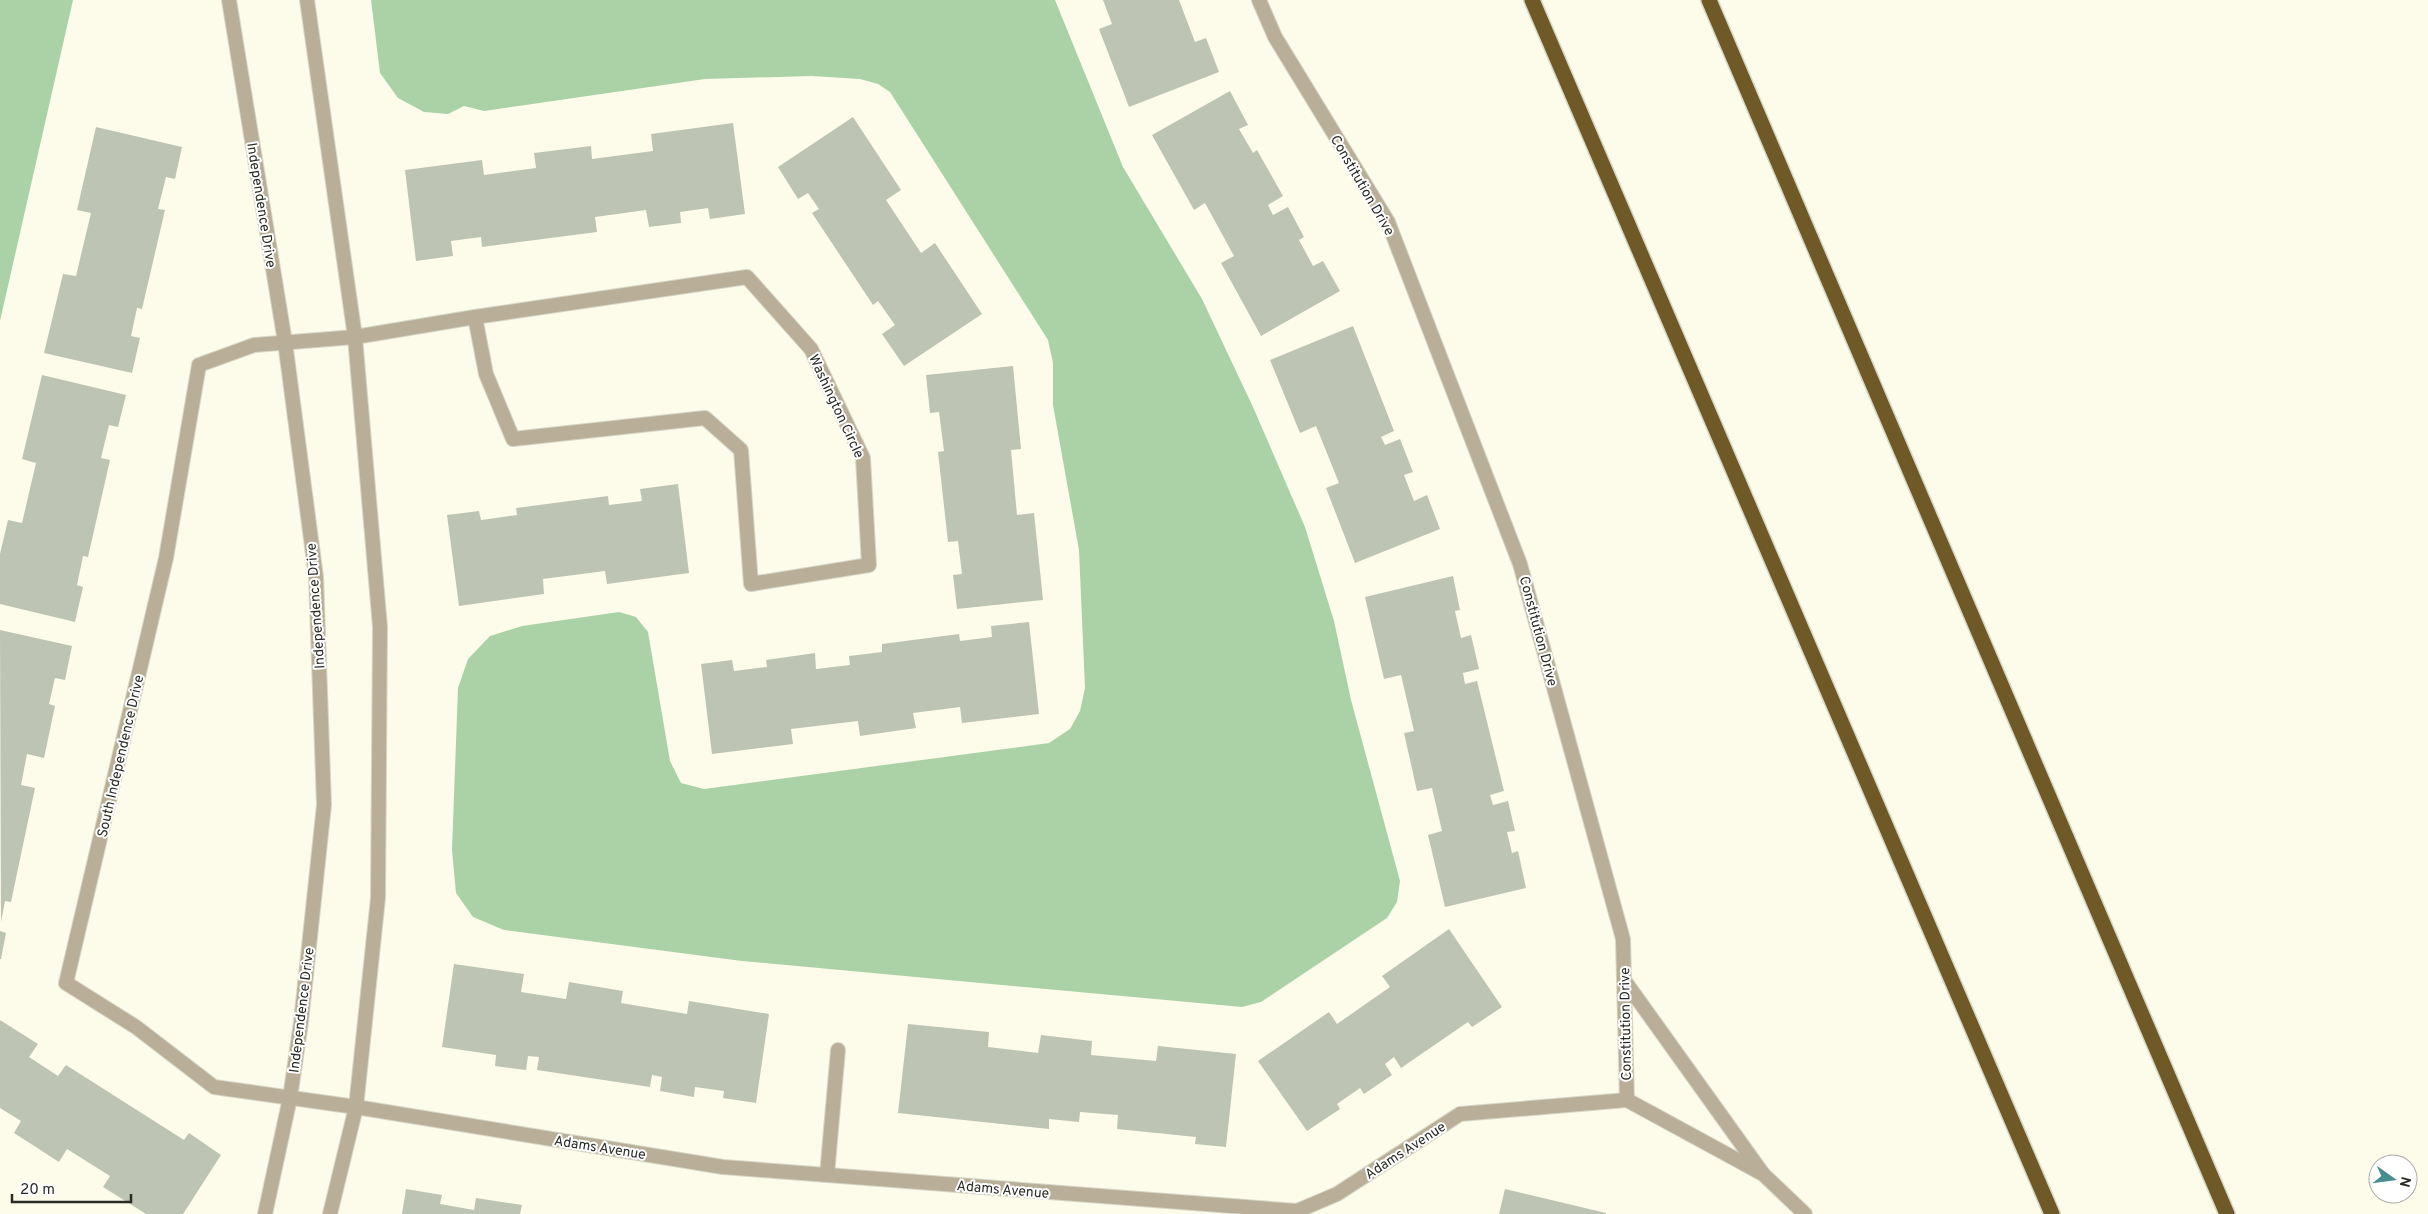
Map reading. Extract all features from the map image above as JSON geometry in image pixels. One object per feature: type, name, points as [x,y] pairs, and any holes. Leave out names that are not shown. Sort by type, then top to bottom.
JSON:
[{"type":"highway","points":[[1532,0],[2052,1214]]},
{"type":"highway","points":[[1709,0],[2227,1214]]},
{"type":"street","name":"Independence Drive","points":[[228,0],[285,342],[316,577],[324,805],[290,1098],[265,1214]]},
{"type":"street","points":[[307,0],[354,337],[380,627],[378,898],[356,1107],[330,1214]]},
{"type":"street","name":"Constitution Drive","points":[[1258,0],[1275,37],[1388,222],[1520,564],[1623,940],[1627,1100],[1763,1174],[1805,1214]]},
{"type":"street","name":"Washington Circle","points":[[747,277],[811,348],[863,458],[870,565],[750,584],[740,450],[705,418],[513,440],[486,374],[475,317],[747,277]]},
{"type":"street","name":"South Independence Drive","points":[[356,1107],[214,1088],[136,1027],[66,983],[166,558],[199,366],[254,345],[354,337],[475,317]]},
{"type":"street","points":[[1624,980],[1763,1174]]},
{"type":"street","points":[[827,1175],[838,1050]]},
{"type":"street","name":"Adams Avenue","points":[[356,1107],[723,1167],[1232,1210],[1297,1211],[1337,1194],[1460,1114],[1627,1100]]},
{"type":"shaded area","points":[[0,0],[73,0],[0,321]]},
{"type":"shaded area","points":[[371,0],[1055,0],[1123,167],[1202,299],[1253,407],[1305,527],[1334,621],[1351,700],[1400,881],[1397,902],[1387,918],[1261,1002],[1242,1007],[742,961],[504,930],[473,917],[456,893],[452,850],[458,688],[468,659],[490,636],[522,626],[619,612],[636,617],[648,632],[670,761],[681,783],[704,789],[1049,743],[1070,729],[1080,711],[1085,688],[1079,550],[1053,405],[1053,363],[1048,340],[890,92],[878,84],[860,79],[812,76],[705,79],[484,111],[464,106],[448,114],[424,112],[398,98],[380,73]]},
{"type":"building","points":[[1103,0],[1179,0],[1195,42],[1206,38],[1219,72],[1129,107],[1099,29],[1112,24]]},
{"type":"building","points":[[1230,91],[1248,125],[1239,129],[1253,153],[1257,150],[1283,196],[1268,205],[1273,215],[1288,207],[1304,237],[1299,240],[1313,266],[1323,261],[1340,291],[1261,336],[1221,263],[1234,256],[1205,203],[1194,210],[1152,135]]},
{"type":"building","points":[[853,117],[901,190],[886,200],[921,253],[935,243],[982,314],[904,366],[882,334],[895,325],[878,301],[873,305],[812,213],[819,209],[808,193],[798,199],[778,167]]},
{"type":"building","points":[[733,123],[745,214],[710,219],[708,208],[680,212],[681,223],[649,227],[646,210],[595,217],[597,232],[482,247],[481,237],[451,241],[453,256],[416,261],[405,170],[482,160],[484,175],[536,168],[534,153],[591,146],[592,159],[653,151],[651,134]]},
{"type":"building","points":[[96,127],[182,147],[175,179],[166,177],[158,209],[165,210],[142,309],[137,308],[131,336],[140,338],[132,373],[44,353],[63,274],[76,276],[91,213],[77,210]]},
{"type":"building","points":[[1353,326],[1394,431],[1381,437],[1385,445],[1400,439],[1413,472],[1404,475],[1414,501],[1427,495],[1440,529],[1355,563],[1326,488],[1339,483],[1316,426],[1300,433],[1270,360]]},
{"type":"building","points":[[1013,366],[1021,449],[1011,450],[1017,515],[1034,513],[1043,600],[957,609],[953,575],[962,574],[958,541],[948,542],[938,452],[944,451],[939,412],[930,413],[926,375]]},
{"type":"building","points":[[42,375],[126,395],[118,427],[109,425],[101,458],[110,460],[88,557],[83,556],[77,585],[83,587],[75,622],[0,604],[0,554],[8,520],[22,523],[36,463],[22,459]]},
{"type":"building","points":[[678,484],[689,573],[607,584],[605,571],[543,579],[544,594],[459,606],[447,515],[479,511],[481,520],[517,515],[516,508],[608,496],[609,505],[642,501],[640,489]]},
{"type":"building","points":[[1453,576],[1460,610],[1455,611],[1461,638],[1471,635],[1479,669],[1463,673],[1465,684],[1477,681],[1504,791],[1490,795],[1493,805],[1508,801],[1515,831],[1507,832],[1512,853],[1518,851],[1526,888],[1445,907],[1428,835],[1442,831],[1432,788],[1417,791],[1404,733],[1414,731],[1401,675],[1384,679],[1365,597]]},
{"type":"building","points":[[1029,622],[1039,714],[962,723],[960,707],[913,713],[916,728],[860,736],[858,721],[791,729],[793,744],[712,754],[701,664],[732,660],[734,671],[767,667],[766,660],[815,653],[816,669],[850,665],[849,656],[882,652],[882,644],[959,634],[960,641],[992,637],[991,626]]},
{"type":"building","points":[[0,630],[72,646],[65,680],[55,678],[49,704],[55,706],[44,758],[27,754],[21,785],[35,788],[11,902],[5,901],[1,922]]},
{"type":"building","points":[[1449,929],[1502,1007],[1472,1027],[1468,1022],[1401,1068],[1394,1057],[1385,1064],[1392,1075],[1364,1094],[1360,1088],[1337,1104],[1340,1109],[1307,1131],[1258,1061],[1329,1012],[1337,1024],[1390,987],[1382,976]]},
{"type":"building","points":[[0,931],[6,933],[1,959],[0,959]]},
{"type":"building","points":[[454,964],[524,974],[521,992],[566,999],[569,982],[623,991],[621,1003],[687,1014],[689,1001],[769,1014],[756,1103],[723,1098],[724,1091],[695,1087],[694,1097],[660,1091],[662,1077],[652,1075],[650,1087],[537,1070],[539,1057],[528,1056],[526,1070],[495,1066],[496,1055],[442,1047]]},
{"type":"building","points":[[0,1020],[38,1044],[29,1057],[58,1076],[66,1065],[184,1140],[189,1133],[221,1155],[183,1214],[146,1214],[103,1187],[110,1176],[67,1149],[59,1162],[14,1133],[21,1121],[0,1108]]},
{"type":"building","points":[[908,1024],[989,1032],[988,1047],[1038,1053],[1041,1035],[1092,1041],[1091,1055],[1156,1061],[1158,1046],[1236,1054],[1226,1147],[1195,1144],[1196,1137],[1117,1129],[1118,1115],[1080,1112],[1079,1122],[1049,1119],[1049,1129],[898,1113]]},
{"type":"building","points":[[406,1189],[442,1195],[440,1204],[474,1210],[476,1198],[522,1205],[520,1214],[402,1214]]},
{"type":"building","points":[[1505,1189],[1606,1213],[1606,1214],[1499,1214]]}]
